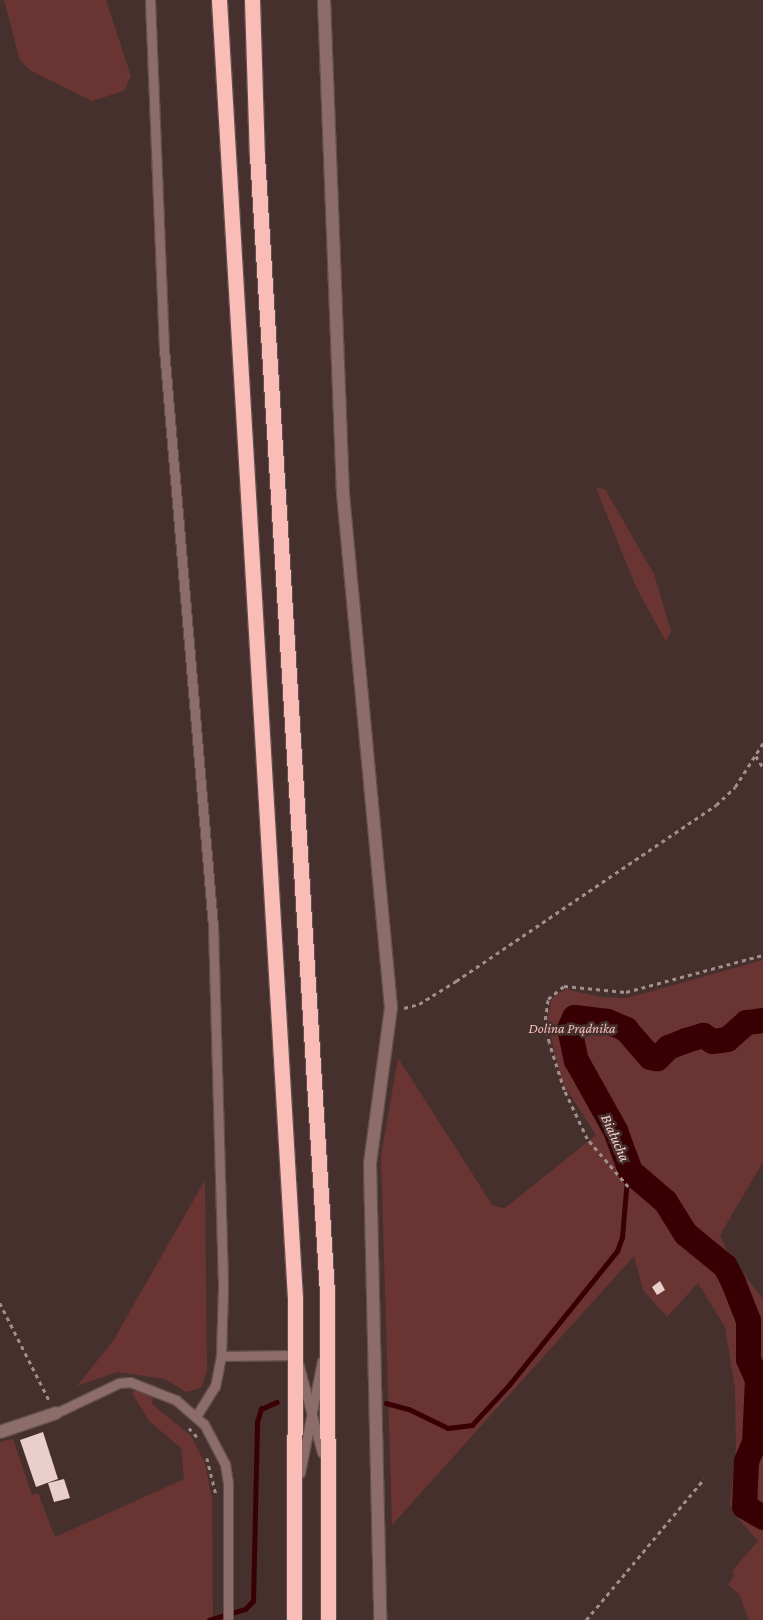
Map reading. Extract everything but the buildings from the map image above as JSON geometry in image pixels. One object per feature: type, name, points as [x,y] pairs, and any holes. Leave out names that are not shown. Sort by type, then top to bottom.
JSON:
[{"type":"highway","points":[[218,0],[235,326],[289,1168],[296,1355],[297,1488],[294,1620]]},
{"type":"highway","points":[[252,0],[258,165],[320,1132],[328,1328],[330,1489],[328,1620]]},
{"type":"street","points":[[324,0],[342,484],[391,1008],[370,1164],[380,1620]]},
{"type":"street","points":[[0,1432],[56,1414]]},
{"type":"lane","points":[[150,0],[164,349],[176,533],[212,916],[223,1288],[221,1356],[216,1386],[197,1415]]},
{"type":"lane","points":[[297,1488],[328,1328]]},
{"type":"lane","points":[[221,1356],[296,1355],[313,1407],[330,1489]]},
{"type":"lane","points":[[56,1414],[125,1382],[157,1390],[197,1415],[211,1433],[227,1474],[228,1620]]},
{"type":"path","points":[[391,1008],[419,1004],[456,981],[716,805],[735,787],[763,743]]},
{"type":"path","points":[[756,756],[763,767]]},
{"type":"path","points":[[628,1187],[587,1139],[564,1090],[549,1043],[545,1020],[548,999],[564,986],[626,992],[763,955]]},
{"type":"path","points":[[0,1303],[56,1414]]},
{"type":"path","points":[[183,1422],[201,1444]]},
{"type":"path","points":[[206,1453],[216,1497]]},
{"type":"path","points":[[586,1620],[704,1479]]},
{"type":"green space","points":[[4,0],[106,0],[131,76],[124,91],[92,101],[31,71],[20,61]]},
{"type":"green space","points":[[596,488],[605,489],[654,574],[671,631],[666,642],[636,587]]},
{"type":"green space","name":"Dolina Prądnika","points":[[763,960],[763,1162],[720,1235],[728,1253],[763,1299],[763,1620],[749,1620],[739,1594],[728,1585],[734,1576],[732,1571],[758,1541],[734,1514],[730,1504],[736,1450],[735,1389],[725,1327],[698,1283],[667,1317],[643,1290],[634,1256],[392,1525],[381,1156],[398,1058],[493,1206],[505,1208],[596,1135],[562,1082],[547,1020],[552,998],[566,989],[600,997],[627,998]]},
{"type":"green space","points":[[205,1180],[207,1371],[201,1388],[186,1392],[165,1379],[117,1372],[77,1386],[113,1341]]},
{"type":"green space","points":[[140,1387],[153,1395],[152,1404],[191,1436],[205,1463],[212,1499],[213,1620],[0,1620],[0,1442],[13,1439],[32,1495],[38,1493],[55,1537],[184,1479],[181,1448],[149,1421],[132,1393]]},
{"type":"waterway","name":"Białucha","points":[[763,1020],[746,1022],[727,1039],[712,1041],[703,1035],[686,1040],[668,1047],[657,1058],[650,1057],[626,1029],[607,1021],[574,1017],[569,1028],[576,1060],[615,1130],[630,1171],[665,1201],[686,1234],[725,1266],[733,1282],[748,1320],[748,1359],[757,1379],[754,1442],[746,1461],[744,1506],[763,1517]]},
{"type":"waterway","points":[[386,1403],[409,1409],[448,1428],[472,1425],[509,1385],[617,1251],[622,1237],[628,1167]]},
{"type":"waterway","points":[[209,1620],[245,1609],[253,1601],[257,1422],[261,1409],[277,1402]]}]
